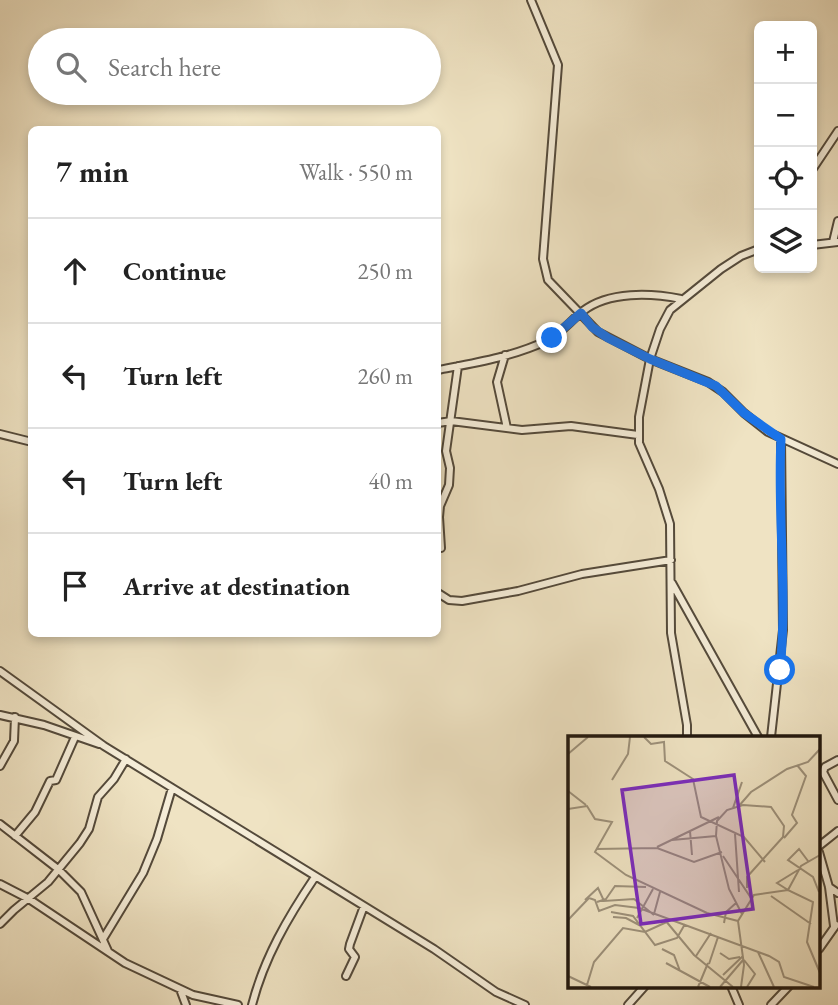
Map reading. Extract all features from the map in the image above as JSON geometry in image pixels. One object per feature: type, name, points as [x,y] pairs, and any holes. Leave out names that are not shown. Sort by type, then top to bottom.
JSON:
[{"type":"street","points":[[531,0],[558,65],[544,267],[548,280],[598,332],[650,359],[716,386],[744,413],[781,439],[838,464]]},
{"type":"street","points":[[817,162],[838,131]]},
{"type":"street","points":[[817,244],[836,242],[838,221]]},
{"type":"street","points":[[687,736],[671,633],[671,532],[666,509],[638,435],[642,400],[650,359],[670,310],[721,269],[754,251]]},
{"type":"street","points":[[441,369],[481,363],[543,342],[559,334],[581,313],[600,301],[628,296],[681,299]]},
{"type":"street","points":[[505,355],[497,382],[507,428]]},
{"type":"street","points":[[441,504],[449,485],[450,468],[446,451],[458,366]]},
{"type":"street","points":[[441,423],[451,421],[522,430],[571,426],[638,435]]},
{"type":"street","points":[[0,434],[28,441]]},
{"type":"street","points":[[771,736],[783,630],[781,439]]},
{"type":"street","points":[[441,595],[449,600],[462,601],[521,590],[582,574],[671,560]]},
{"type":"street","points":[[670,579],[757,736]]},
{"type":"street","points":[[0,671],[104,746],[434,948],[496,992],[524,1005]]},
{"type":"street","points":[[0,715],[15,717],[104,746]]},
{"type":"street","points":[[0,766],[14,741],[15,717]]},
{"type":"street","points":[[15,836],[35,812],[50,780],[57,780],[75,737]]},
{"type":"street","points":[[0,924],[29,899],[85,837],[97,797],[114,779],[126,759]]},
{"type":"street","points":[[838,760],[825,766],[823,772],[838,800]]},
{"type":"street","points":[[103,939],[132,896],[143,873],[157,839],[172,788]]},
{"type":"street","points":[[0,824],[58,869],[87,900],[108,952]]},
{"type":"street","points":[[820,845],[838,831]]},
{"type":"street","points":[[252,1005],[261,973],[280,930],[315,877]]},
{"type":"street","points":[[822,878],[838,893]]},
{"type":"street","points":[[0,884],[29,899],[125,963],[180,989],[236,1004]]},
{"type":"street","points":[[820,948],[836,924],[829,887]]},
{"type":"street","points":[[346,976],[355,955],[350,950],[350,944],[364,906]]},
{"type":"street","points":[[628,1005],[643,988]]},
{"type":"street","points":[[732,988],[739,1005]]},
{"type":"street","points":[[771,1005],[787,988]]},
{"type":"street","points":[[180,989],[186,1005]]},
{"type":"street","points":[[222,1005],[236,1004]]},
{"type":"route","points":[[552,338],[581,313],[592,327],[608,338],[650,359],[716,386],[744,413],[781,439],[784,564],[780,670]]}]
